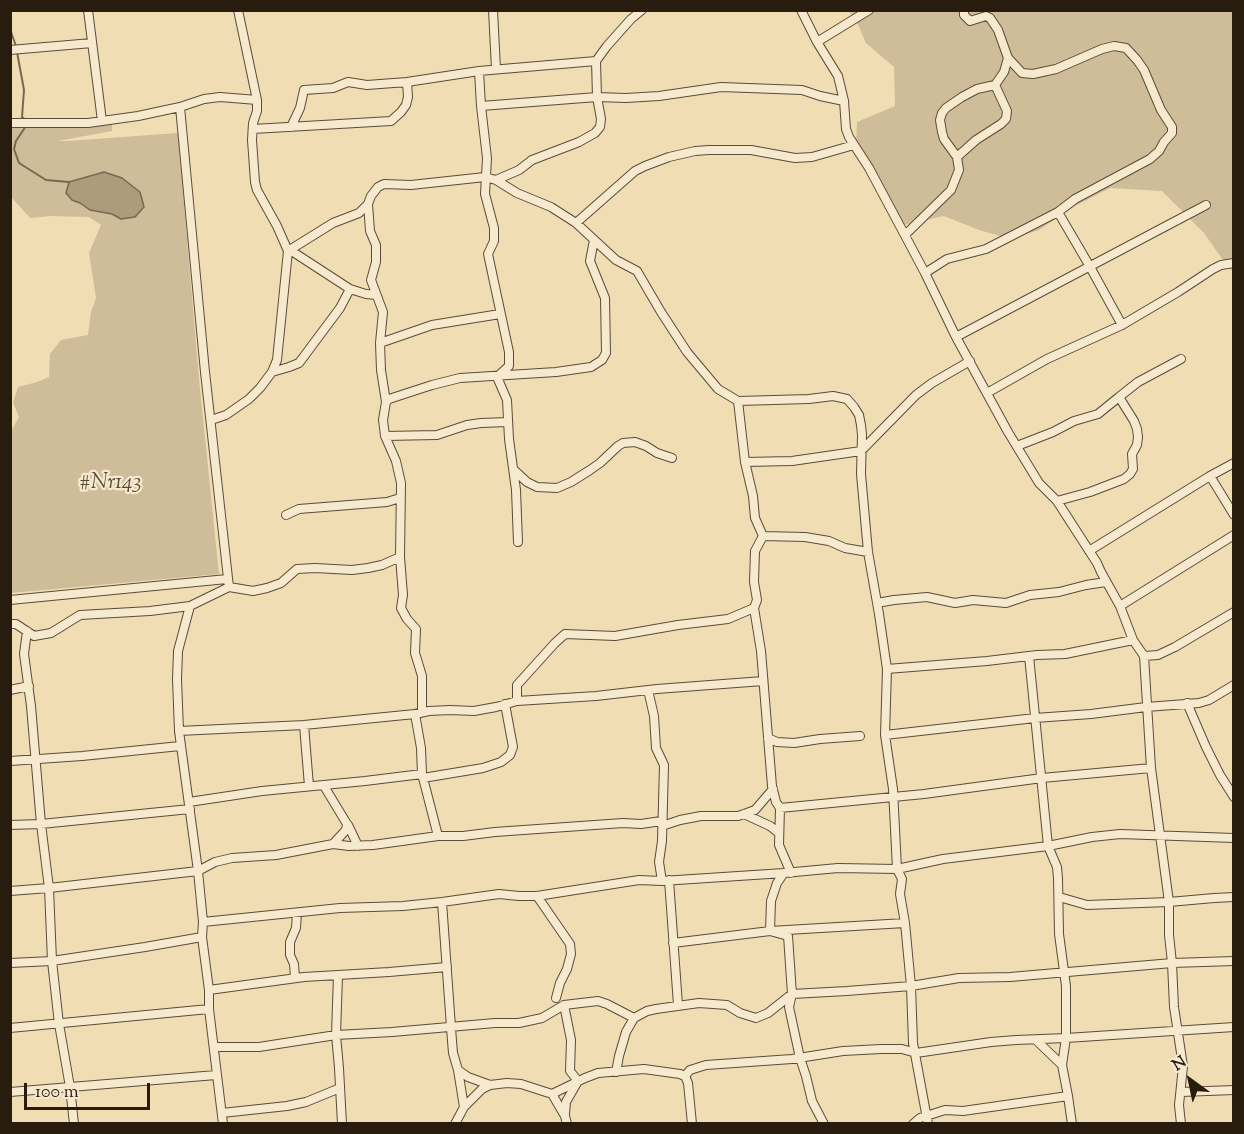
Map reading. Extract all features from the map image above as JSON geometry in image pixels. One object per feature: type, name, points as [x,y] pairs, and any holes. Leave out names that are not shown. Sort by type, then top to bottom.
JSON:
[{"type":"street","points":[[88,10],[102,121]]},
{"type":"street","points":[[211,420],[226,415],[249,399],[272,372],[278,360],[289,251],[255,182],[252,140],[257,100],[238,10]]},
{"type":"street","points":[[493,10],[496,69]]},
{"type":"street","points":[[496,180],[519,170],[532,160],[579,142],[595,133],[600,127],[601,120],[597,97],[596,61],[631,19],[642,10]]},
{"type":"street","points":[[801,10],[838,76],[844,101],[846,129],[854,145],[906,234],[956,337],[1017,446],[1039,483],[1057,501],[1089,551],[1128,622],[1133,640],[1144,656],[1151,768],[1169,902],[1174,1007],[1182,1066],[1179,1105],[1181,1124]]},
{"type":"street","points":[[817,42],[869,10]]},
{"type":"street","points":[[926,273],[947,260],[986,249],[1058,213],[1075,199],[1150,159],[1172,133],[1172,127],[1161,110],[1144,70],[1125,48],[1114,46],[1056,69],[1033,74],[1022,73],[1008,58],[998,30],[990,18],[986,16],[970,21],[964,15],[964,10]]},
{"type":"street","points":[[10,50],[92,43]]},
{"type":"street","points":[[906,234],[951,190],[957,178],[959,170],[957,157],[944,139],[940,120],[942,113],[962,97],[977,89],[995,85],[1004,72],[1008,58]]},
{"type":"street","points":[[291,127],[300,108],[304,90],[333,88],[348,82],[367,85],[408,82],[496,69],[596,61]]},
{"type":"street","points":[[479,71],[487,158],[485,194],[494,228],[494,241],[488,254],[509,352],[509,366],[497,377]]},
{"type":"street","points":[[253,129],[391,120],[406,105],[408,82]]},
{"type":"street","points":[[957,157],[976,140],[1006,120],[1007,111],[995,85]]},
{"type":"street","points":[[481,106],[597,97],[659,96],[721,87],[802,90],[844,101]]},
{"type":"street","points":[[10,123],[88,123],[138,116],[204,99],[220,97],[257,100]]},
{"type":"street","points":[[180,107],[203,360],[228,583]]},
{"type":"street","points":[[576,223],[635,171],[669,157],[695,151],[751,150],[795,158],[812,157],[854,145]]},
{"type":"street","points":[[289,251],[333,223],[359,213],[368,204],[378,187],[384,184],[421,184],[485,177],[496,180],[523,197],[551,207],[576,223],[616,260],[637,271],[687,352],[718,389],[738,401],[833,396],[847,399],[858,415],[862,435],[861,474],[868,552],[878,603],[886,669],[885,735],[893,796],[897,869],[902,879],[900,894],[911,986],[913,1043],[927,1119]]},
{"type":"street","points":[[368,204],[370,231],[376,245],[376,262],[371,280],[383,312],[380,344],[386,402],[383,420],[385,436],[399,471],[400,483],[400,557],[403,595],[401,608],[406,619],[416,629],[415,653],[422,676],[419,713],[423,776],[438,836]]},
{"type":"street","points":[[956,337],[1206,205]]},
{"type":"street","points":[[1058,213],[1122,325]]},
{"type":"street","points":[[386,402],[432,385],[460,378],[556,372],[591,367],[602,360],[606,353],[605,298],[590,261],[594,240]]},
{"type":"street","points":[[289,251],[350,289],[376,295]]},
{"type":"street","points":[[987,393],[1047,359],[1122,325],[1212,269],[1233,263]]},
{"type":"street","points":[[272,372],[299,363],[340,308],[350,289]]},
{"type":"street","points":[[380,344],[432,325],[501,314]]},
{"type":"street","points":[[1017,446],[1074,421],[1098,414],[1138,382],[1181,359]]},
{"type":"street","points":[[745,462],[792,461],[861,451],[916,395],[970,361]]},
{"type":"street","points":[[497,377],[507,400],[509,439],[516,490],[518,542]]},
{"type":"street","points":[[1057,501],[1124,479],[1133,469],[1132,454],[1137,445],[1137,429],[1119,397]]},
{"type":"street","points":[[738,401],[745,462],[753,496],[755,518],[763,536]]},
{"type":"street","points":[[385,436],[437,435],[467,425],[508,422]]},
{"type":"street","points":[[514,470],[527,482],[537,487],[557,488],[590,470],[623,443],[635,442],[672,458]]},
{"type":"street","points":[[1089,551],[1233,464]]},
{"type":"street","points":[[1210,476],[1233,515]]},
{"type":"street","points":[[286,515],[300,509],[387,502],[400,498]]},
{"type":"street","points":[[1120,606],[1233,535]]},
{"type":"street","points":[[763,536],[805,537],[868,552]]},
{"type":"street","points":[[763,536],[755,551],[754,582],[757,600],[754,608],[759,632],[773,789],[780,808],[779,845],[788,873]]},
{"type":"street","points":[[10,600],[228,583],[253,591],[281,582],[297,569],[352,570],[382,565],[400,557]]},
{"type":"street","points":[[878,603],[927,597],[956,603],[973,600],[1006,603],[1030,595],[1059,592],[1106,582]]},
{"type":"street","points":[[10,624],[16,624],[34,636],[51,633],[80,615],[190,606],[228,583]]},
{"type":"street","points":[[190,606],[178,651],[179,731],[198,871],[209,1009],[223,1124]]},
{"type":"street","points":[[517,700],[517,685],[565,634],[615,636],[728,619],[754,608]]},
{"type":"street","points":[[1144,656],[1158,655],[1175,647],[1233,612]]},
{"type":"street","points":[[27,631],[24,654],[49,888],[52,961],[74,1124]]},
{"type":"street","points":[[886,669],[1065,654],[1133,640]]},
{"type":"street","points":[[1029,656],[1048,846],[1056,867],[1059,897],[1059,934],[1066,986],[1066,1038],[1062,1065],[1072,1124]]},
{"type":"street","points":[[179,731],[304,724],[450,710],[474,711],[517,700],[585,697],[763,681]]},
{"type":"street","points":[[885,735],[1091,714],[1146,706],[1199,703],[1209,700],[1233,685]]},
{"type":"street","points":[[10,690],[29,686]]},
{"type":"street","points":[[648,690],[654,716],[656,748],[664,765],[662,841],[659,862],[665,880],[678,1005]]},
{"type":"street","points":[[1187,703],[1206,747],[1233,797]]},
{"type":"street","points":[[10,825],[42,824],[189,806],[262,791],[483,768],[501,762],[510,755],[513,747],[505,704]]},
{"type":"street","points":[[304,724],[309,786]]},
{"type":"street","points":[[768,738],[777,742],[794,743],[860,736]]},
{"type":"street","points":[[10,761],[180,746]]},
{"type":"street","points":[[780,808],[1151,768]]},
{"type":"street","points":[[324,786],[358,846]]},
{"type":"street","points":[[10,891],[198,871],[215,862],[232,858],[276,855],[333,844],[358,846],[438,836],[623,823],[662,823],[701,816],[738,816],[755,810],[773,789]]},
{"type":"street","points":[[744,814],[770,826],[779,833]]},
{"type":"street","points":[[333,844],[346,830],[347,824]]},
{"type":"street","points":[[203,922],[340,908],[403,906],[499,894],[519,897],[537,896],[639,880],[788,873],[838,868],[897,869],[943,859],[1048,846],[1110,834],[1233,838]]},
{"type":"street","points":[[770,931],[771,901],[777,883],[788,873]]},
{"type":"street","points":[[537,896],[570,944],[571,954],[556,998]]},
{"type":"street","points":[[1059,897],[1087,905],[1233,897]]},
{"type":"street","points":[[442,902],[450,1027],[464,1107]]},
{"type":"street","points":[[295,978],[290,942],[296,928],[297,913]]},
{"type":"street","points":[[673,943],[770,931],[905,923]]},
{"type":"street","points":[[770,931],[788,936],[792,994],[789,1007],[812,1101],[824,1124]]},
{"type":"street","points":[[10,963],[52,961],[202,937]]},
{"type":"street","points":[[616,1072],[626,1032],[634,1018],[647,1011],[678,1005],[699,1003],[727,1005],[740,1013],[756,1018],[768,1013],[792,994],[911,986],[959,978],[1010,977],[1172,963],[1233,961]]},
{"type":"street","points":[[208,990],[295,978],[447,967]]},
{"type":"street","points":[[338,975],[336,1035],[342,1124]]},
{"type":"street","points":[[214,1047],[259,1047],[336,1035],[528,1022],[542,1018],[564,1005],[598,1001],[634,1018]]},
{"type":"street","points":[[564,1005],[571,1040],[570,1071],[578,1081]]},
{"type":"street","points":[[10,1029],[209,1009]]},
{"type":"street","points":[[685,1076],[690,1070],[706,1065],[800,1058],[843,1051],[902,1049],[916,1053],[991,1042],[1233,1027]]},
{"type":"street","points":[[1036,1040],[1062,1065]]},
{"type":"street","points":[[552,1094],[598,1073],[644,1069],[680,1074],[685,1076],[688,1083],[692,1124]]},
{"type":"street","points":[[458,1070],[468,1077],[490,1085]]},
{"type":"street","points":[[10,1092],[216,1075]]},
{"type":"street","points":[[566,1120],[566,1102],[578,1081]]},
{"type":"street","points":[[456,1124],[464,1107],[483,1089],[490,1085],[507,1083],[521,1084],[552,1094],[566,1120]]},
{"type":"street","points":[[222,1113],[296,1104],[314,1100],[340,1088]]},
{"type":"street","points":[[1181,1092],[1233,1090]]},
{"type":"street","points":[[913,1124],[945,1110],[970,1111],[1068,1096]]},
{"type":"green space","points":[[849,11],[1233,11],[1233,271],[1204,233],[1162,191],[1110,188],[1075,206],[1039,230],[1011,239],[979,230],[944,216],[903,225],[856,145],[857,122],[895,106],[894,67],[866,43],[856,20]]},
{"type":"green space","name":"#Nr143","points":[[112,123],[112,131],[58,141],[178,133],[199,379],[219,574],[11,593],[10,433],[19,417],[13,402],[18,387],[49,377],[50,354],[61,340],[88,335],[91,312],[96,298],[89,253],[101,225],[89,217],[30,218],[10,196],[11,127]]},
{"type":"shaded area","points":[[104,172],[122,178],[140,192],[144,207],[135,217],[121,219],[112,214],[90,210],[72,200],[66,193],[69,182]]},
{"type":"waterway","points":[[10,29],[16,46]]},
{"type":"waterway","points":[[17,52],[24,90],[22,117],[27,121]]},
{"type":"waterway","points":[[26,126],[16,141],[14,149],[19,163],[46,180],[69,182]]}]
